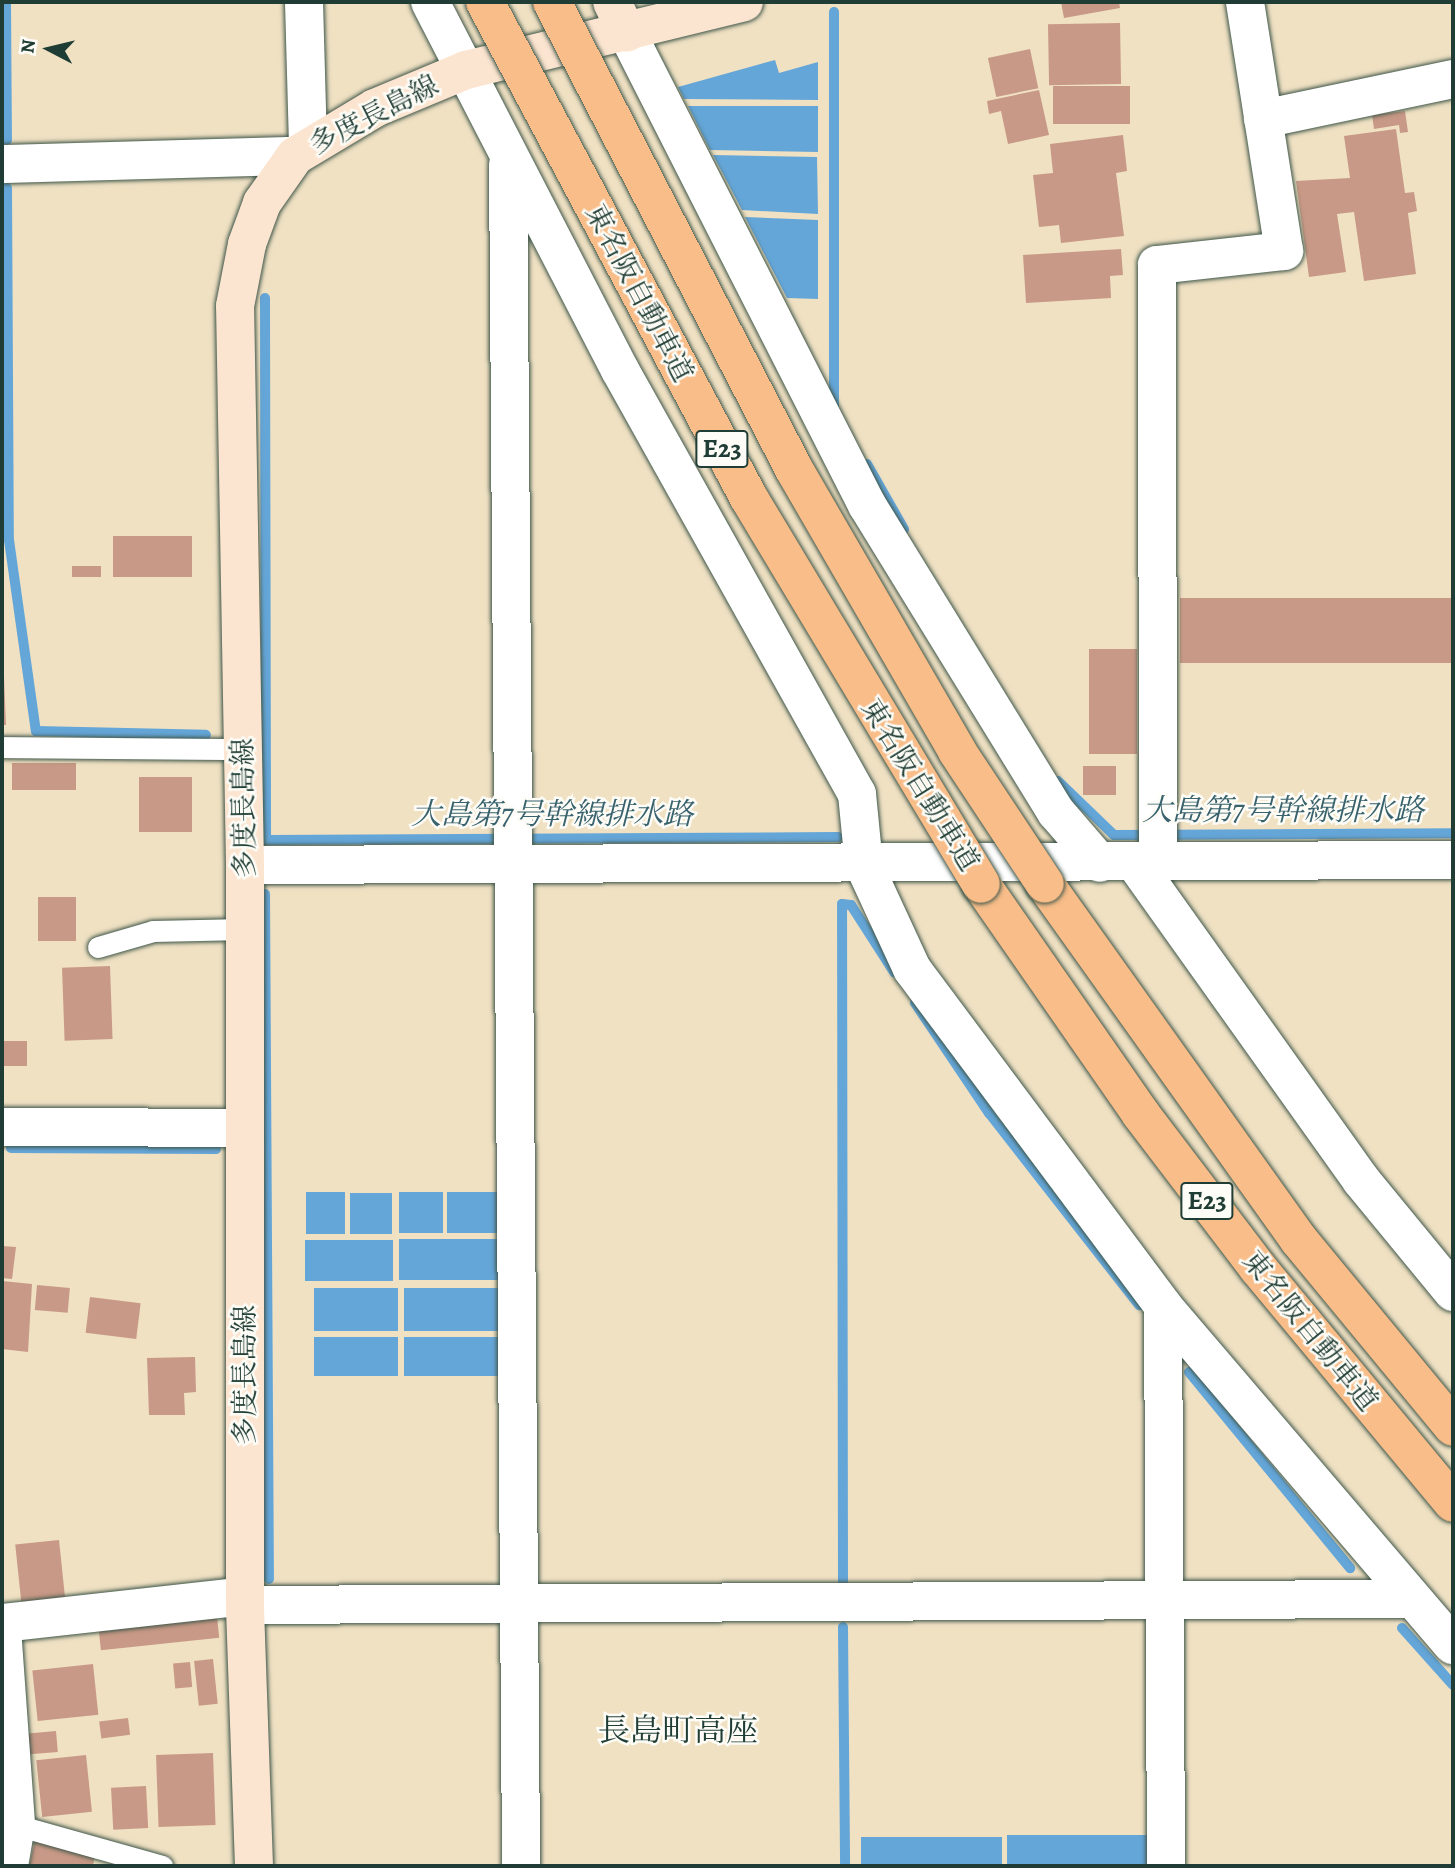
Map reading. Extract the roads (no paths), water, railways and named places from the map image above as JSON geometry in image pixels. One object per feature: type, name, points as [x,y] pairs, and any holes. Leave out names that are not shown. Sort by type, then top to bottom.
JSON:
[{"type":"highway","name":"東名阪自動車道","points":[[485,2],[749,498],[981,884],[1140,1113],[1258,1268],[1453,1503]]},
{"type":"highway","name":"東名阪自動車道","points":[[552,2],[795,471],[957,751],[1045,884],[1298,1240],[1453,1427]]},
{"type":"main road","name":"多度長島線","points":[[254,1866],[245,1600],[245,865],[235,306],[261,203],[301,152],[375,108],[466,70],[619,17],[744,2]]},
{"type":"street","points":[[2,164],[301,152],[304,2]]},
{"type":"street","points":[[430,2],[508,156],[857,794],[864,865],[912,969],[1163,1307],[1410,1600],[1453,1645]]},
{"type":"street","points":[[1142,851],[1157,265],[1284,251],[1245,2]]},
{"type":"street","points":[[619,17],[867,505],[1056,813],[1142,851],[1361,1180],[1453,1292]]},
{"type":"street","points":[[1263,118],[1453,79]]},
{"type":"street","points":[[508,156],[517,846],[521,1866]]},
{"type":"street","points":[[245,865],[517,846],[864,865],[1142,851],[1453,859]]},
{"type":"street","points":[[2,1127],[245,1128]]},
{"type":"street","points":[[1163,1307],[1166,1866]]},
{"type":"street","points":[[10,1841],[2,1625],[245,1600],[521,1604],[1410,1600]]},
{"type":"lane","points":[[2,747],[243,749]]},
{"type":"lane","points":[[98,947],[153,931],[245,929]]},
{"type":"lane","points":[[10,1841],[162,1866]]},
{"type":"water","points":[[775,60],[779,73],[818,62],[818,100],[684,99],[678,87]]},
{"type":"water","points":[[688,106],[818,106],[818,152],[710,150]]},
{"type":"water","points":[[713,155],[817,157],[818,214],[742,210]]},
{"type":"water","points":[[745,217],[818,220],[818,299],[787,298]]},
{"type":"water","points":[[306,1192],[345,1192],[345,1234],[306,1234]]},
{"type":"water","points":[[399,1192],[443,1192],[443,1233],[399,1233]]},
{"type":"water","points":[[447,1192],[504,1192],[504,1233],[447,1233]]},
{"type":"water","points":[[350,1193],[392,1193],[392,1234],[350,1234]]},
{"type":"water","points":[[399,1239],[504,1239],[504,1280],[399,1280]]},
{"type":"water","points":[[305,1240],[393,1240],[393,1281],[305,1281]]},
{"type":"water","points":[[314,1288],[398,1288],[398,1331],[314,1331]]},
{"type":"water","points":[[404,1288],[504,1288],[504,1331],[404,1331]]},
{"type":"water","points":[[314,1337],[398,1337],[398,1376],[314,1376]]},
{"type":"water","points":[[404,1337],[504,1337],[504,1376],[404,1376]]},
{"type":"water","points":[[1007,1835],[1149,1835],[1149,1866],[1007,1866]]},
{"type":"water","points":[[861,1837],[1002,1837],[1002,1866],[861,1866]]},
{"type":"waterway","points":[[6,2],[7,140]]},
{"type":"waterway","points":[[834,12],[834,405]]},
{"type":"waterway","points":[[7,188],[9,540],[36,731],[206,735]]},
{"type":"waterway","name":"大島第7号幹線排水路","points":[[265,298],[266,840],[838,837]]},
{"type":"waterway","points":[[867,464],[904,529]]},
{"type":"waterway","name":"大島第7号幹線排水路","points":[[1058,781],[1114,835],[1453,833]]},
{"type":"waterway","points":[[265,894],[269,1579]]},
{"type":"waterway","points":[[843,1585],[842,904],[851,905],[894,972]]},
{"type":"waterway","points":[[915,1003],[989,1113],[1139,1305]]},
{"type":"waterway","points":[[11,1148],[216,1149]]},
{"type":"waterway","points":[[1189,1372],[1350,1568]]},
{"type":"waterway","points":[[843,1627],[845,1866]]},
{"type":"waterway","points":[[1402,1628],[1453,1685]]},
{"type":"district","name":"長島町高座","points":[[678,1730]]}]
